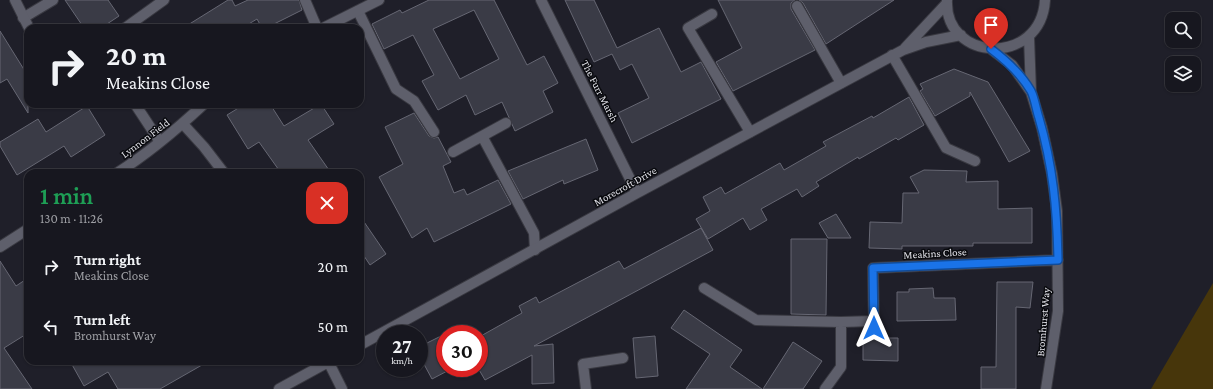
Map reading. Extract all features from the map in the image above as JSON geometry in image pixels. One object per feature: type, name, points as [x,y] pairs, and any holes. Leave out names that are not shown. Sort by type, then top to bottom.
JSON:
[{"type":"street","points":[[15,0],[27,24]]},
{"type":"street","points":[[23,18],[53,0]]},
{"type":"street","points":[[131,24],[164,0]]},
{"type":"street","points":[[305,0],[315,24]]},
{"type":"street","points":[[331,24],[379,0]]},
{"type":"street","name":"The Furr Marsh","points":[[541,0],[637,193]]},
{"type":"street","points":[[947,1],[954,26],[961,36],[975,45],[991,49],[1005,49],[1018,44],[1029,37],[1042,17],[1047,2]]},
{"type":"street","name":"Morecroft Drive","points":[[904,50],[947,1]]},
{"type":"street","points":[[797,6],[841,83]]},
{"type":"street","points":[[358,11],[396,89],[414,101],[434,132]]},
{"type":"street","points":[[712,14],[688,28],[750,132]]},
{"type":"street","name":"Morecroft Drive","points":[[364,343],[892,55],[926,42],[961,36]]},
{"type":"street","name":"Bromhurst Way","points":[[1029,37],[1031,92],[1042,128],[1052,174],[1057,211],[1058,311],[1052,360],[1046,389]]},
{"type":"street","name":"Bromhurst Way","points":[[991,49],[1012,65],[1031,92]]},
{"type":"street","points":[[892,55],[946,148],[975,161]]},
{"type":"street","points":[[138,108],[160,142]]},
{"type":"street","name":"Lynnon Field","points":[[123,169],[183,124],[200,108]]},
{"type":"street","points":[[453,152],[506,123]]},
{"type":"street","points":[[183,124],[204,146],[221,169]]},
{"type":"street","points":[[482,136],[534,233],[535,250]]},
{"type":"street","points":[[0,247],[24,232]]},
{"type":"street","name":"Meakins Close","points":[[841,322],[874,325],[873,268],[1058,260]]},
{"type":"street","points":[[704,288],[756,320],[841,322],[841,367],[825,389]]},
{"type":"street","points":[[586,389],[583,364],[623,358]]},
{"type":"street","points":[[279,389],[322,365]]},
{"type":"street","points":[[331,365],[342,389]]},
{"type":"shaded area","points":[[1213,283],[1213,389],[1151,389]]},
{"type":"building","points":[[65,0],[108,0],[119,16],[107,24],[81,24]]},
{"type":"building","points":[[228,0],[232,0],[235,6],[248,0],[299,0],[302,10],[274,24],[260,24],[257,19],[249,24],[189,24]]},
{"type":"building","points":[[429,0],[494,0],[527,65],[544,56],[558,83],[543,91],[553,112],[515,131],[502,102],[475,115],[466,95],[438,110],[422,81],[434,75],[413,35],[384,49],[372,24],[400,10],[402,13]],"holes":[[[474,10],[499,59],[460,79],[433,29]]]},
{"type":"building","points":[[565,0],[594,0],[617,48],[659,28],[681,72],[701,62],[721,99],[632,143],[618,113],[649,98],[632,64],[620,70],[612,54],[594,62]]},
{"type":"building","points":[[718,0],[795,0],[791,3],[791,9],[815,50],[733,91],[716,62],[742,48]]},
{"type":"building","points":[[799,0],[894,0],[826,44],[803,3]]},
{"type":"building","points":[[0,31],[24,70],[24,107],[7,79],[0,83]]},
{"type":"building","points":[[954,69],[988,82],[1030,151],[1009,162],[970,92],[970,96],[935,116],[920,91],[923,89],[920,84]]},
{"type":"building","points":[[909,97],[924,125],[898,140],[896,138],[859,159],[858,157],[816,182],[819,186],[802,197],[797,189],[761,209],[767,220],[750,230],[743,218],[708,239],[696,219],[710,211],[703,197],[721,187],[725,194],[780,163],[784,170],[826,146],[823,142],[872,116],[873,118]]},
{"type":"building","points":[[84,108],[88,108],[105,135],[71,157],[64,146],[27,169],[24,169],[24,171],[17,175],[0,146],[0,142],[38,119],[46,132]]},
{"type":"building","points":[[238,108],[273,108],[284,126],[314,108],[324,108],[334,124],[308,140],[328,169],[278,169],[259,142],[248,149],[227,115]]},
{"type":"building","points":[[414,113],[429,136],[434,138],[438,137],[451,162],[443,166],[454,193],[464,189],[467,195],[498,180],[511,204],[434,242],[427,228],[412,238],[379,177],[403,164],[385,127]]},
{"type":"building","points":[[586,139],[598,170],[564,184],[563,180],[523,199],[508,171]]},
{"type":"building","points":[[924,170],[967,171],[966,182],[998,181],[998,209],[1032,208],[1032,243],[973,243],[973,246],[902,246],[902,249],[869,248],[870,222],[902,223],[903,193],[919,193],[910,177]]},
{"type":"building","points":[[836,214],[851,238],[828,238],[819,223]]},
{"type":"building","points":[[364,222],[386,254],[370,265],[364,256]]},
{"type":"building","points":[[701,228],[713,250],[534,346],[553,344],[554,383],[532,384],[532,355],[485,380],[483,377],[488,377],[488,332],[522,313],[519,306],[536,297],[539,303],[619,261],[624,269]]},
{"type":"building","points":[[791,239],[827,239],[826,315],[791,314]]},
{"type":"building","points":[[0,261],[16,286],[24,281],[24,336],[4,348],[32,389],[0,389]]},
{"type":"building","points":[[997,282],[1033,282],[1030,308],[1016,307],[1016,389],[981,389],[981,367],[996,367]]},
{"type":"building","points":[[933,288],[934,298],[955,298],[956,320],[897,321],[897,292],[909,292],[909,289]]},
{"type":"building","points":[[684,310],[742,350],[730,367],[762,389],[686,389],[710,354],[671,328]]},
{"type":"building","points":[[655,336],[658,376],[636,378],[633,338]]},
{"type":"building","points":[[436,338],[436,377],[432,379],[428,372],[428,342]]},
{"type":"building","points":[[863,338],[898,338],[898,361],[863,360]]},
{"type":"building","points":[[793,342],[822,361],[803,389],[763,389]]},
{"type":"building","points":[[72,365],[202,365],[160,389],[118,389],[108,372],[84,386]]},
{"type":"route","points":[[874,328],[873,268],[1058,260],[1057,211],[1052,174],[1042,128],[1031,92],[1012,65],[991,49]]}]
